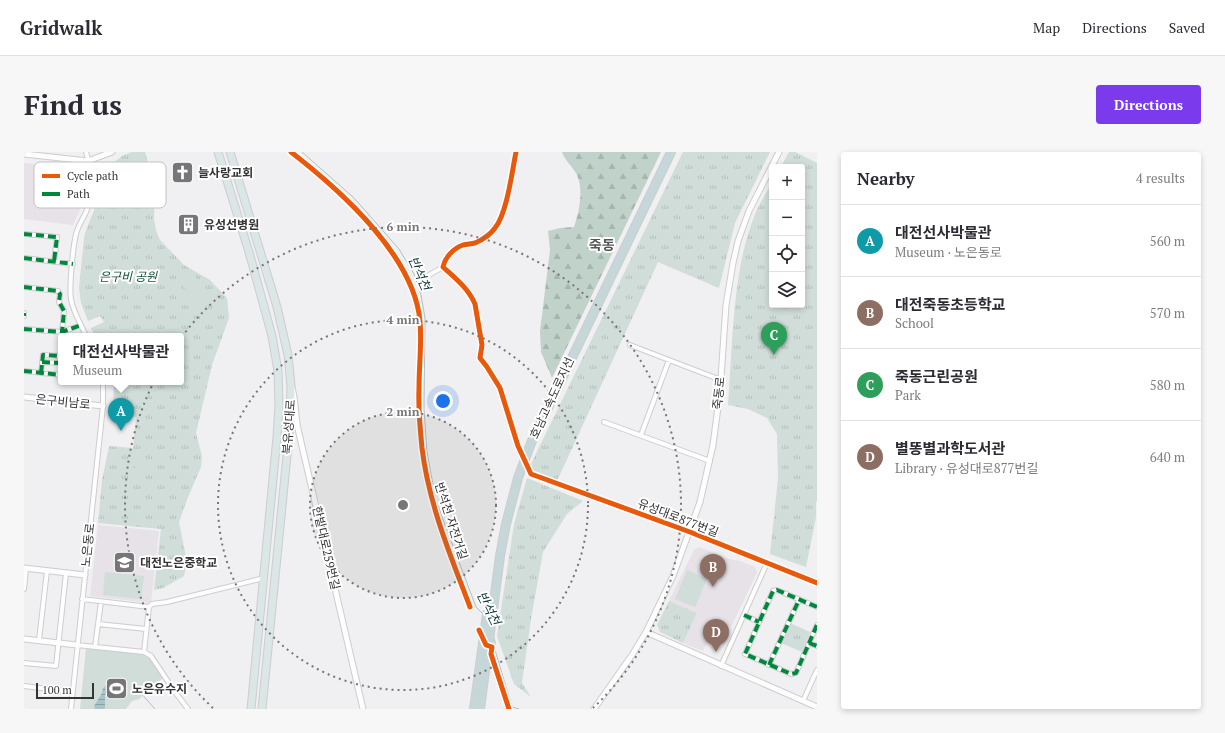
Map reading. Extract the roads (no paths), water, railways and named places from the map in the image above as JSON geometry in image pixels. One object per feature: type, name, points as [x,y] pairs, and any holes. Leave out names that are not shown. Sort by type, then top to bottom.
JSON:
[{"type":"highway","name":"호남고속도로지선","points":[[491,605],[494,556],[501,522],[526,442],[665,152]]},
{"type":"highway","name":"호남고속도로지선","points":[[480,709],[483,665],[491,605],[506,524],[518,478],[531,443],[671,152]]},
{"type":"highway","name":"호남고속도로지선","points":[[474,709],[483,665]]},
{"type":"main road","name":"북유성대로","points":[[218,152],[249,252],[272,336],[278,371],[279,405],[251,709]]},
{"type":"main road","name":"북유성대로","points":[[230,152],[277,307],[288,355],[291,386],[290,425],[262,709]]},
{"type":"street","points":[[86,152],[88,161]]},
{"type":"street","points":[[24,154],[88,161],[112,152]]},
{"type":"street","points":[[429,275],[443,267],[444,262],[454,250],[464,245],[477,242],[491,233],[496,227],[508,192],[516,152]]},
{"type":"street","name":"죽동로","points":[[594,709],[632,655],[646,632],[673,576],[690,532],[700,502],[710,461],[721,380],[729,279],[738,241],[749,211],[780,152]]},
{"type":"street","points":[[85,333],[71,299],[76,235],[88,208]]},
{"type":"street","points":[[24,234],[57,237],[54,262]]},
{"type":"street","points":[[24,258],[73,264]]},
{"type":"street","points":[[443,267],[469,292],[475,304],[482,345],[480,358],[500,388],[518,446]]},
{"type":"street","points":[[24,287],[58,291],[60,294],[59,302],[64,311],[62,332]]},
{"type":"street","points":[[24,329],[62,332],[81,325]]},
{"type":"street","points":[[630,345],[721,380]]},
{"type":"street","points":[[41,373],[43,355],[58,356]]},
{"type":"street","points":[[641,435],[669,360]]},
{"type":"street","points":[[42,362],[58,363]]},
{"type":"street","points":[[24,371],[58,375]]},
{"type":"street","name":"노은동로","points":[[71,709],[103,406],[103,385]]},
{"type":"street","name":"한밭대로259번길","points":[[291,386],[295,398],[296,417],[302,447],[363,709]]},
{"type":"street","name":"은구비남로","points":[[24,397],[103,406]]},
{"type":"street","points":[[604,422],[710,461]]},
{"type":"street","name":"유성대로877번길","points":[[531,474],[690,532],[817,583]]},
{"type":"street","points":[[721,666],[767,563]]},
{"type":"street","points":[[24,589],[25,568],[85,575]]},
{"type":"street","points":[[39,640],[47,571]]},
{"type":"street","points":[[24,663],[56,666],[66,573]]},
{"type":"street","points":[[82,599],[149,606],[152,604],[167,602],[264,578]]},
{"type":"street","points":[[817,607],[777,590],[773,591],[745,654],[791,674],[796,673],[817,625]]},
{"type":"street","points":[[769,665],[799,600]]},
{"type":"street","points":[[95,646],[101,602]]},
{"type":"street","points":[[144,652],[149,606]]},
{"type":"street","points":[[744,615],[759,622]]},
{"type":"street","points":[[98,624],[146,629]]},
{"type":"street","points":[[646,632],[817,707]]},
{"type":"street","points":[[24,639],[144,652],[151,656],[188,709]]},
{"type":"street","points":[[810,643],[817,646]]},
{"type":"street","points":[[803,701],[817,670]]},
{"type":"street","points":[[24,686],[72,692]]},
{"type":"water","points":[[107,685],[110,686],[111,689],[105,695],[105,708],[95,709],[94,706],[102,693],[103,688]]},
{"type":"waterway","name":"반석천","points":[[302,152],[354,198],[399,249],[414,274],[421,295],[425,318],[424,409],[427,452],[436,501],[476,607],[483,614]]},
{"type":"waterway","name":"반석천","points":[[493,637],[495,641],[495,650],[512,707],[519,709]]},
{"type":"waterway","points":[[140,692],[155,709]]},
{"type":"waterway","points":[[504,709],[511,707]]},
{"type":"tunnel","points":[[518,446],[531,474]]},
{"type":"place","name":"늘사랑교회","points":[[182,173]]},
{"type":"place","name":"유성선병원","points":[[188,225]]},
{"type":"place","name":"죽동근린공원","points":[[774,355]]},
{"type":"place","name":"대전선사박물관","points":[[121,431]]},
{"type":"place","name":"대전노은중학교","points":[[125,563]]},
{"type":"place","name":"대전죽동초등학교","points":[[713,587]]},
{"type":"place","name":"별똥별과학도서관","points":[[716,652]]},
{"type":"place","name":"노은유수지","points":[[116,689]]},
{"type":"district","name":"죽동","points":[[602,245]]},
{"type":"park label","name":"은구비 공원","points":[[128,277]]}]
